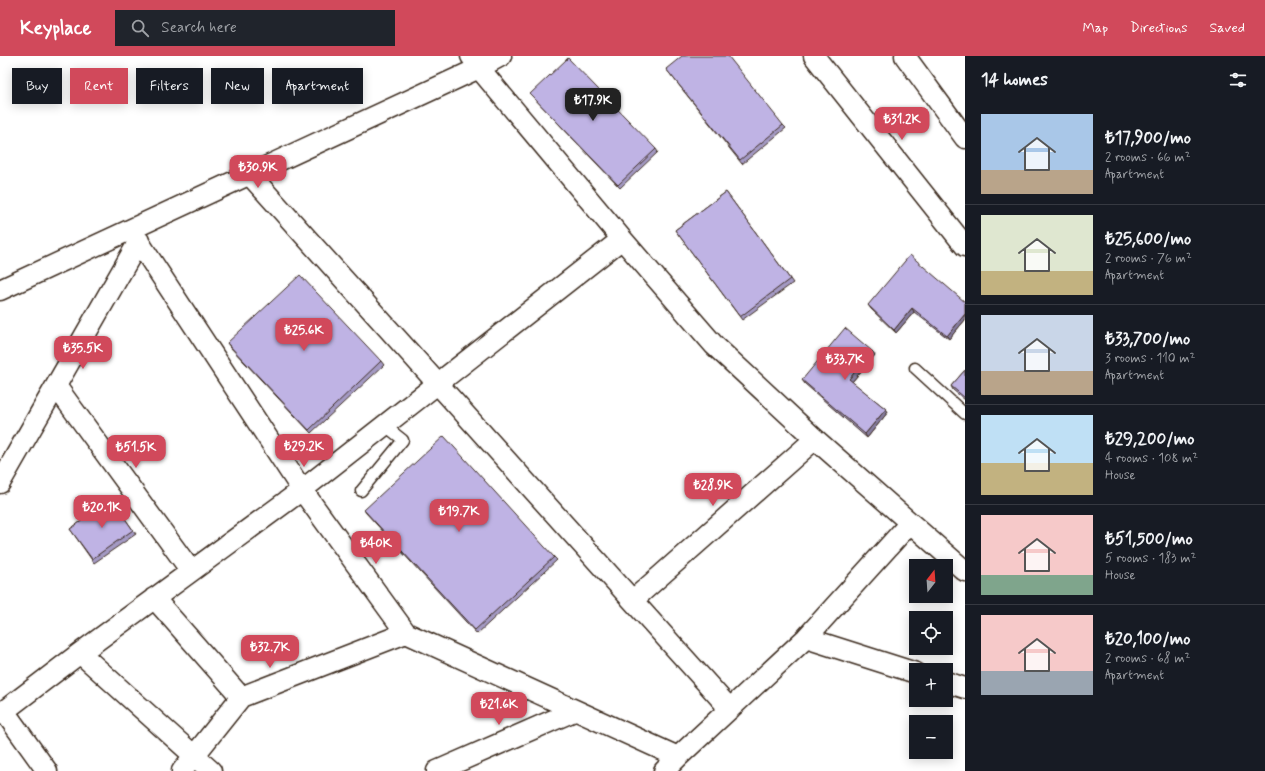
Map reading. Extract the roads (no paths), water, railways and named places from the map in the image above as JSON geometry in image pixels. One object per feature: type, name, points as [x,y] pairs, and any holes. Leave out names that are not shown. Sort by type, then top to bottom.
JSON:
[{"type":"street","points":[[0,290],[135,235],[250,175],[475,62],[501,56]]},
{"type":"street","points":[[814,56],[961,234]]},
{"type":"street","points":[[905,56],[965,138]]},
{"type":"street","points":[[475,62],[622,239],[714,345],[815,439],[965,571]]},
{"type":"street","points":[[250,175],[730,709]]},
{"type":"street","points":[[0,483],[56,386],[135,235]]},
{"type":"street","points":[[135,235],[302,490],[406,633],[574,711],[678,757]]},
{"type":"street","points":[[47,771],[2,712],[154,598],[302,490],[622,239]]},
{"type":"street","points":[[56,386],[191,571]]},
{"type":"street","points":[[633,600],[815,439]]},
{"type":"street","points":[[664,771],[806,638],[910,523]]},
{"type":"street","points":[[154,598],[241,697]]},
{"type":"street","points":[[188,764],[241,697],[406,633]]},
{"type":"street","points":[[806,638],[909,671]]},
{"type":"street","points":[[80,653],[188,764],[211,771]]},
{"type":"street","points":[[953,684],[965,688]]},
{"type":"street","points":[[437,771],[574,711]]},
{"type":"lane","points":[[915,368],[965,414]]},
{"type":"lane","points":[[361,491],[403,440],[384,425]]}]
